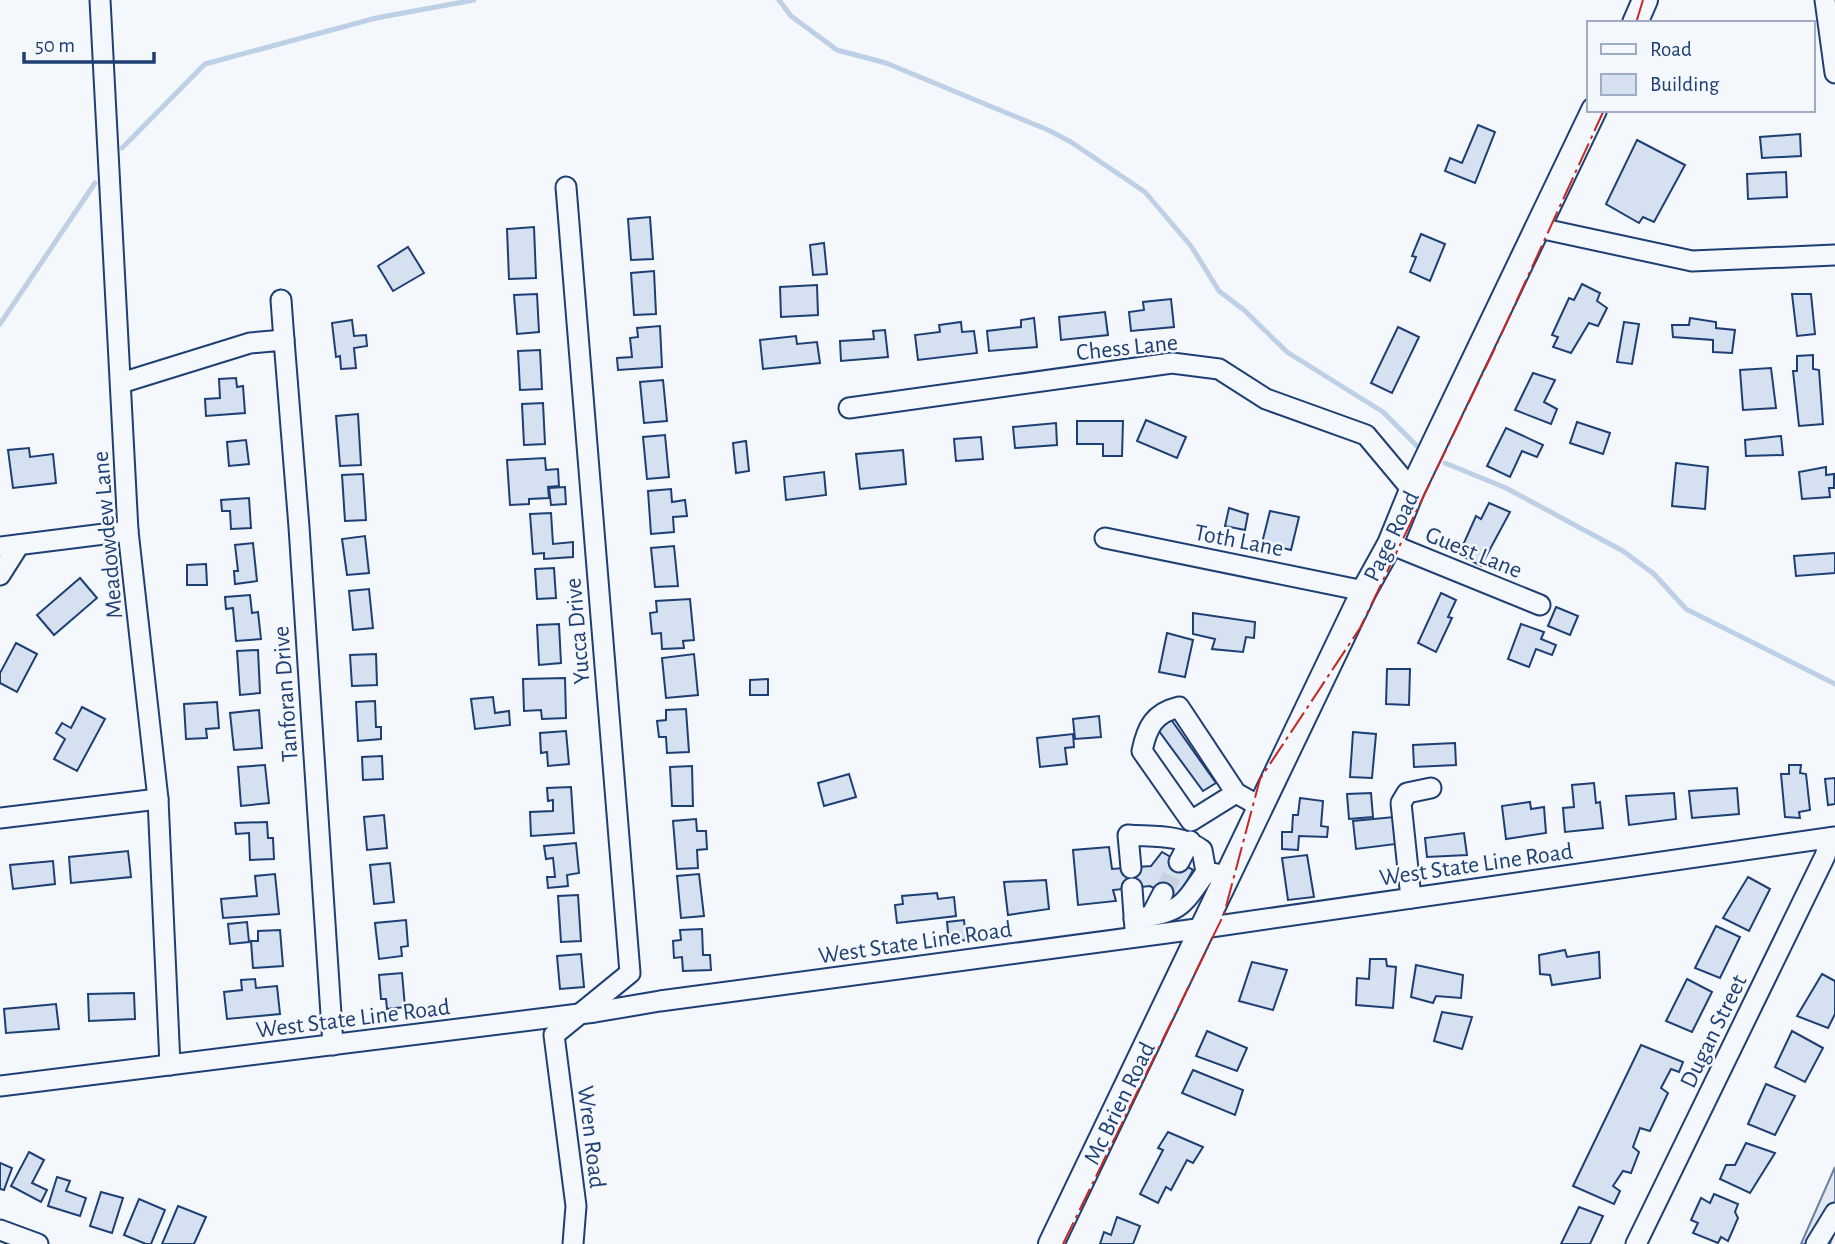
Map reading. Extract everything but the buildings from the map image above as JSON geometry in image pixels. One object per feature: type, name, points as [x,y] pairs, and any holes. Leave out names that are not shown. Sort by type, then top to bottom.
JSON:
[{"type":"main road","points":[[1636,21],[1645,0]]},
{"type":"main road","name":"Page Road","points":[[1186,961],[1204,928],[1217,874],[1261,807],[1364,591],[1390,544],[1412,490],[1593,112]]},
{"type":"main road","name":"Mc Brien Road","points":[[1051,1244],[1186,961]]},
{"type":"street","name":"Meadowdew Lane","points":[[100,0],[128,531],[158,799],[170,1065]]},
{"type":"street","points":[[1825,0],[1835,73]]},
{"type":"street","name":"Yucca Drive","points":[[554,1035],[630,973],[566,187]]},
{"type":"street","points":[[1539,228],[1692,261],[1835,255]]},
{"type":"street","name":"Tanforan Drive","points":[[281,300],[299,527],[332,1045]]},
{"type":"street","points":[[121,383],[250,343],[284,340]]},
{"type":"street","name":"Chess Lane","points":[[849,408],[1172,363],[1219,369],[1266,399],[1366,435],[1412,490]]},
{"type":"street","points":[[0,576],[9,546],[128,531]]},
{"type":"street","name":"Toth Lane","points":[[1105,538],[1364,591]]},
{"type":"street","name":"Guest Lane","points":[[1390,544],[1540,605]]},
{"type":"street","points":[[1191,821],[1142,751],[1146,729],[1166,710],[1179,707],[1236,793],[1261,807]]},
{"type":"street","points":[[1411,898],[1401,803],[1407,793],[1431,788]]},
{"type":"street","points":[[1179,862],[1191,821],[1236,793]]},
{"type":"street","points":[[0,818],[158,799]]},
{"type":"street","points":[[1131,868],[1128,835],[1186,840],[1202,850],[1217,874],[1169,913],[1140,924]]},
{"type":"street","name":"West State Line Road","points":[[0,1086],[580,1014],[1140,924],[1204,928],[1832,837]]},
{"type":"street","name":"Dugan Street","points":[[1636,1244],[1832,837]]},
{"type":"street","points":[[1132,888],[1140,924]]},
{"type":"street","points":[[1140,924],[1163,893]]},
{"type":"street","name":"Wren Road","points":[[554,1035],[576,1206],[573,1244]]},
{"type":"street","points":[[1816,1244],[1835,1213]]},
{"type":"street","points":[[0,1230],[38,1244]]},
{"type":"shaded area","points":[[1835,1167],[1835,1230],[1830,1244],[1801,1244]]},
{"type":"waterway","points":[[122,148],[205,64],[376,18],[474,0]]},
{"type":"waterway","points":[[779,0],[791,16],[837,50],[886,63],[1048,130],[1071,142],[1145,192],[1191,246],[1219,291],[1244,310],[1287,352],[1383,412],[1417,446]]},
{"type":"waterway","points":[[0,324],[95,183]]},
{"type":"waterway","points":[[1445,463],[1506,488],[1623,551],[1654,574],[1686,609],[1835,684]]},
{"type":"tunnel","points":[[1163,893],[1179,862]]},
{"type":"power","points":[[1637,21],[1643,0]]},
{"type":"power","points":[[1063,1244],[1224,914],[1260,779],[1360,628],[1495,348],[1603,112]]}]
